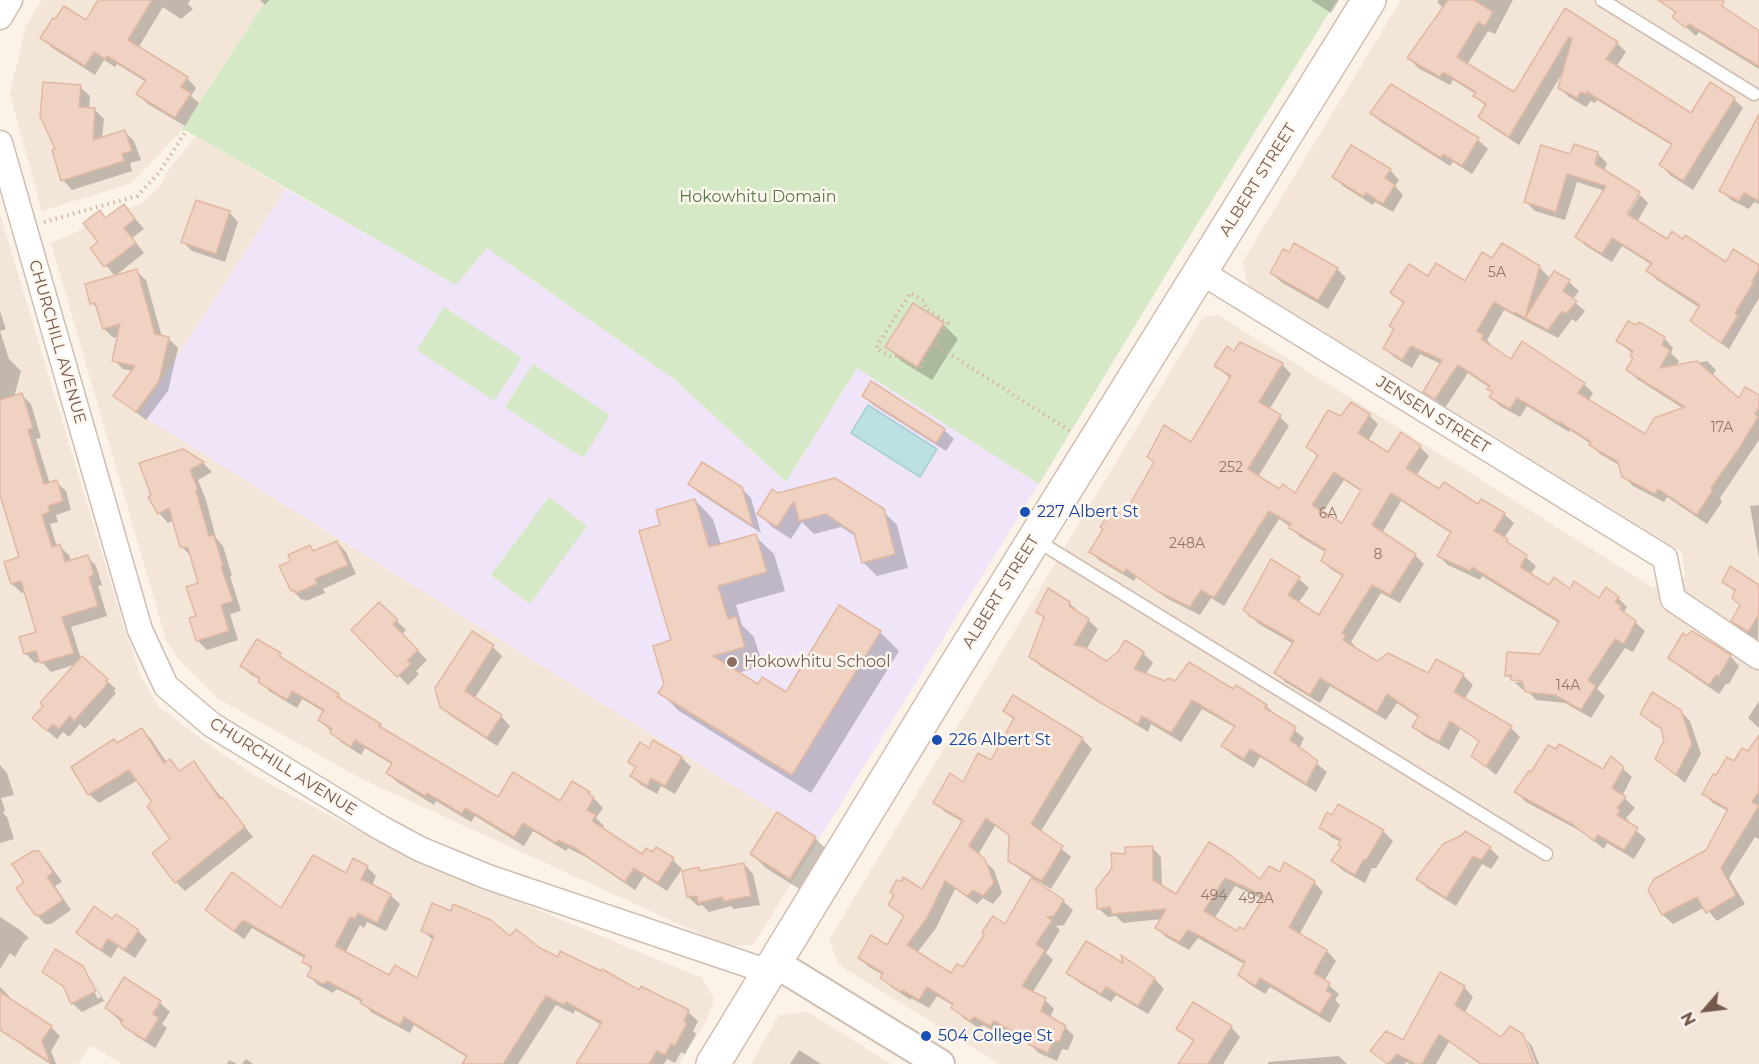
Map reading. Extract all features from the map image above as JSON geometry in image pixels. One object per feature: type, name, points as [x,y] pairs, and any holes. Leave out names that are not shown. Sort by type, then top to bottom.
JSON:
[{"type":"main road","name":"ALBERT STREET","points":[[713,1064],[1369,0]]},
{"type":"street","points":[[0,16],[10,0]]},
{"type":"street","name":"CHURCHILL AVENUE","points":[[0,143],[140,630],[166,686],[212,724],[381,828],[420,849],[488,877],[772,968]]},
{"type":"street","name":"JENSEN STREET","points":[[1201,272],[1665,558],[1672,599],[1759,657]]},
{"type":"street","points":[[772,968],[940,1064]]},
{"type":"lane","points":[[1602,0],[1754,94]]},
{"type":"lane","points":[[1035,539],[1546,854]]},
{"type":"path","points":[[24,228],[137,196],[159,173],[186,131]]},
{"type":"path","points":[[910,293],[924,301],[926,309],[948,323],[934,344],[919,369],[897,356],[891,357],[876,348],[910,293]]},
{"type":"path","points":[[934,344],[1076,434]]},
{"type":"shaded area","points":[[42,0],[266,0],[182,130],[132,183],[42,211],[10,94],[26,25]]},
{"type":"shaded area","points":[[1401,0],[1759,0],[1759,1064],[1000,1064],[839,965],[829,940],[1203,317],[1218,315],[1652,587],[1676,588],[1685,575],[1682,552],[1248,285],[1243,261]]},
{"type":"shaded area","points":[[196,136],[286,189],[140,414],[819,839],[753,945],[730,945],[705,936],[364,780],[217,698],[177,658],[166,640],[51,243],[141,203],[159,188],[167,172]]},
{"type":"shaded area","name":"Hokowhitu School","points":[[286,189],[456,284],[487,248],[674,379],[786,482],[857,368],[1039,484],[819,839],[140,414]]},
{"type":"shaded area","points":[[0,214],[124,627],[142,679],[160,708],[259,778],[403,854],[702,978],[714,999],[707,1020],[679,1064],[122,1064],[90,1045],[78,1064],[0,1064]]},
{"type":"shaded area","points":[[808,1012],[891,1064],[751,1064],[779,1015]]},
{"type":"green space","name":"Hokowhitu Domain","points":[[266,0],[1337,0],[1039,484],[857,368],[786,482],[674,379],[487,248],[456,285],[182,130]]},
{"type":"green space","points":[[444,307],[522,358],[494,401],[417,350]]},
{"type":"green space","points":[[533,364],[610,415],[583,458],[505,407]]},
{"type":"green space","points":[[549,497],[587,526],[530,604],[491,575]]},
{"type":"water","points":[[868,405],[937,449],[920,477],[851,433]]},
{"type":"building","points":[[98,0],[152,0],[128,40],[188,77],[181,87],[191,93],[175,118],[136,94],[146,80],[107,56],[105,59],[94,52],[85,66],[40,38],[64,6],[86,20]]},
{"type":"building","points":[[1448,0],[1474,0],[1493,12],[1485,26],[1478,22],[1457,57],[1514,92],[1565,8],[1618,42],[1606,59],[1691,113],[1710,82],[1735,98],[1683,181],[1659,165],[1672,144],[1587,92],[1586,94],[1581,92],[1577,98],[1558,88],[1572,39],[1569,37],[1509,137],[1478,117],[1486,104],[1473,96],[1476,92],[1443,72],[1440,77],[1407,58]]},
{"type":"building","points":[[1658,0],[1724,0],[1722,6],[1759,31],[1759,66],[1689,24],[1686,28],[1672,17],[1676,12]]},
{"type":"building","points":[[43,82],[81,85],[79,107],[95,108],[93,140],[125,130],[132,151],[122,154],[124,161],[61,181],[52,150],[55,149],[40,116]]},
{"type":"building","points":[[1391,84],[1479,138],[1462,166],[1443,154],[1441,158],[1370,113]]},
{"type":"building","points":[[1759,114],[1759,201],[1744,193],[1739,201],[1719,191]]},
{"type":"building","points":[[1574,144],[1598,152],[1595,164],[1640,192],[1627,214],[1667,239],[1672,231],[1683,239],[1685,235],[1726,262],[1733,249],[1759,265],[1752,281],[1754,282],[1735,313],[1738,316],[1721,343],[1690,321],[1700,305],[1646,271],[1652,263],[1612,238],[1602,254],[1575,237],[1606,186],[1567,174],[1556,212],[1524,202],[1541,145],[1570,154]]},
{"type":"building","points":[[1351,145],[1391,169],[1385,178],[1395,185],[1383,204],[1366,193],[1364,197],[1332,177]]},
{"type":"building","points":[[196,200],[230,211],[216,254],[181,242]]},
{"type":"building","points":[[124,204],[135,219],[124,228],[136,243],[104,267],[90,248],[98,242],[83,223],[100,210],[105,218]]},
{"type":"building","points":[[1294,243],[1338,268],[1318,300],[1270,273],[1283,249],[1289,252]]},
{"type":"building","points":[[1502,243],[1540,266],[1525,318],[1494,302],[1477,331],[1484,335],[1481,339],[1511,359],[1522,341],[1585,383],[1578,393],[1645,434],[1654,418],[1685,407],[1626,370],[1633,358],[1630,356],[1633,351],[1616,341],[1628,321],[1636,325],[1639,322],[1665,337],[1662,345],[1670,350],[1660,368],[1697,361],[1739,398],[1745,387],[1759,395],[1759,408],[1755,414],[1758,417],[1711,488],[1713,490],[1697,515],[1658,489],[1655,494],[1622,477],[1618,462],[1589,445],[1591,442],[1560,422],[1517,398],[1510,409],[1489,397],[1493,392],[1487,389],[1490,386],[1458,365],[1435,399],[1423,392],[1442,360],[1411,346],[1402,360],[1383,348],[1394,329],[1389,326],[1404,302],[1390,293],[1409,264],[1428,276],[1436,263],[1465,281],[1482,252],[1492,258]]},
{"type":"building","points":[[137,269],[155,334],[169,337],[159,381],[136,412],[113,396],[135,366],[112,361],[120,324],[103,329],[95,303],[90,304],[85,284]]},
{"type":"building","points":[[1554,271],[1570,280],[1563,291],[1577,301],[1566,314],[1562,311],[1548,330],[1525,318]]},
{"type":"building","points":[[913,303],[944,323],[917,367],[885,347]]},
{"type":"building","points":[[1240,342],[1283,363],[1259,402],[1281,415],[1248,469],[1279,489],[1283,484],[1295,493],[1318,455],[1306,447],[1328,410],[1341,416],[1351,402],[1370,414],[1358,433],[1388,452],[1401,432],[1421,446],[1406,468],[1439,489],[1444,482],[1478,504],[1481,499],[1505,513],[1494,531],[1527,555],[1520,567],[1549,585],[1554,577],[1570,589],[1574,581],[1599,598],[1606,587],[1619,597],[1615,602],[1621,606],[1620,609],[1636,621],[1624,644],[1615,639],[1588,680],[1596,686],[1581,710],[1555,695],[1525,692],[1522,681],[1511,680],[1511,675],[1505,676],[1507,652],[1540,654],[1559,621],[1472,567],[1470,571],[1437,556],[1451,532],[1391,493],[1372,525],[1416,554],[1390,595],[1372,585],[1342,633],[1346,635],[1343,640],[1377,661],[1388,653],[1428,673],[1436,659],[1464,674],[1454,692],[1512,726],[1486,767],[1471,756],[1479,741],[1450,721],[1439,742],[1412,727],[1419,716],[1387,694],[1377,712],[1320,678],[1310,695],[1274,673],[1294,641],[1243,610],[1271,559],[1300,577],[1288,595],[1319,615],[1343,575],[1321,561],[1326,550],[1289,528],[1291,524],[1269,511],[1214,598],[1201,590],[1190,607],[1157,591],[1126,569],[1124,573],[1089,552],[1103,529],[1100,527],[1112,509],[1123,516],[1154,462],[1147,457],[1164,425],[1191,442],[1231,376],[1214,366],[1227,346],[1234,351]],"holes":[[[1334,472],[1361,490],[1342,523],[1312,505]]]},
{"type":"building","points":[[871,381],[945,429],[936,443],[862,396]]},
{"type":"building","points":[[22,393],[33,428],[28,430],[44,484],[57,480],[63,501],[48,506],[50,512],[42,515],[52,547],[60,544],[65,562],[88,555],[94,575],[89,577],[98,606],[62,617],[74,653],[40,663],[36,651],[24,654],[19,637],[36,632],[21,581],[11,584],[4,562],[19,557],[0,495],[0,400]]},
{"type":"building","points":[[183,449],[204,462],[190,470],[198,490],[196,491],[209,536],[214,535],[223,566],[221,567],[233,601],[221,605],[229,631],[196,641],[189,618],[196,616],[186,587],[198,583],[188,548],[180,547],[169,508],[158,514],[148,497],[151,495],[139,463]]},
{"type":"building","points":[[702,462],[742,487],[753,526],[688,484]]},
{"type":"building","points":[[835,478],[884,509],[895,554],[862,563],[854,533],[826,514],[799,521],[794,501],[777,527],[757,514],[772,489],[778,493]]},
{"type":"building","points":[[695,499],[709,547],[756,534],[767,572],[718,586],[728,619],[736,616],[745,647],[713,656],[758,684],[762,677],[786,692],[839,605],[881,631],[792,775],[658,693],[664,684],[653,646],[671,640],[639,531],[660,525],[656,510]]},
{"type":"building","points":[[337,541],[348,565],[315,579],[317,584],[296,593],[294,590],[291,591],[279,566],[291,561],[288,555],[310,545],[313,551]]},
{"type":"building","points":[[1730,566],[1759,585],[1759,615],[1748,632],[1731,621],[1740,605],[1732,598],[1735,590],[1722,582]]},
{"type":"building","points":[[1048,588],[1070,602],[1069,606],[1089,619],[1074,645],[1084,647],[1106,661],[1118,652],[1125,640],[1144,652],[1134,669],[1165,681],[1168,678],[1175,681],[1189,662],[1233,689],[1236,685],[1267,705],[1265,708],[1296,727],[1290,740],[1318,761],[1306,784],[1250,749],[1244,759],[1221,746],[1235,726],[1192,700],[1171,733],[1142,716],[1138,724],[1029,657],[1044,617],[1036,612]]},
{"type":"building","points":[[379,602],[398,620],[393,624],[418,650],[407,661],[411,664],[397,677],[351,630]]},
{"type":"building","points":[[472,631],[494,645],[465,691],[502,715],[487,738],[440,707],[435,688]]},
{"type":"building","points":[[1692,631],[1731,655],[1719,676],[1716,675],[1709,685],[1668,658],[1683,633],[1686,636]]},
{"type":"building","points":[[257,639],[281,653],[279,656],[339,694],[337,697],[381,724],[379,726],[498,797],[513,772],[560,801],[572,781],[594,797],[587,810],[596,815],[592,821],[642,854],[646,848],[652,852],[656,847],[674,858],[658,883],[634,868],[625,882],[575,848],[558,840],[556,843],[523,823],[514,837],[465,808],[462,814],[427,793],[425,796],[386,773],[392,763],[355,740],[351,747],[330,733],[332,729],[318,720],[324,710],[292,691],[287,700],[258,682],[260,678],[240,666]]},
{"type":"building","points":[[82,656],[108,679],[106,681],[108,683],[74,721],[70,716],[59,729],[53,724],[47,731],[32,718],[43,706],[40,703]]},
{"type":"building","points":[[1652,692],[1681,710],[1692,744],[1676,775],[1655,759],[1664,740],[1661,728],[1640,714]]},
{"type":"building","points":[[1013,695],[1083,738],[1031,824],[1063,846],[1042,881],[1008,861],[1009,835],[986,818],[969,846],[985,859],[994,883],[983,896],[973,890],[967,896],[945,881],[927,918],[907,945],[951,973],[957,964],[963,967],[984,935],[982,932],[993,916],[1005,924],[1031,878],[1064,900],[1054,916],[1047,917],[1052,920],[1036,944],[1045,950],[1022,986],[1046,998],[1041,1011],[1066,1026],[1059,1042],[1053,1040],[1048,1053],[1028,1044],[1028,1040],[994,1021],[990,1026],[974,1017],[970,1021],[951,1008],[953,1004],[927,987],[919,1000],[902,990],[901,992],[880,978],[883,973],[858,958],[871,935],[887,945],[904,916],[888,905],[894,895],[890,892],[897,880],[902,881],[903,877],[922,889],[963,820],[933,803],[950,773],[963,782],[978,753],[991,760],[1014,718],[1003,711]]},
{"type":"building","points":[[142,728],[164,763],[170,759],[179,771],[194,761],[220,799],[222,797],[245,827],[175,883],[152,853],[170,839],[147,806],[152,802],[129,770],[88,795],[71,767],[114,739],[117,743]]},
{"type":"building","points":[[1759,735],[1759,791],[1752,802],[1759,806],[1721,868],[1736,895],[1706,913],[1697,897],[1662,915],[1648,890],[1654,879],[1706,850],[1728,809],[1702,794],[1713,774],[1716,775],[1727,757],[1734,761],[1742,748],[1748,751]]},
{"type":"building","points":[[653,740],[682,757],[665,786],[651,778],[647,786],[630,776],[636,767],[628,762],[640,742],[649,748]]},
{"type":"building","points":[[1559,744],[1603,769],[1611,756],[1624,767],[1612,788],[1626,797],[1617,808],[1620,810],[1617,815],[1638,828],[1624,850],[1598,835],[1594,841],[1572,824],[1514,792],[1529,771],[1531,772],[1548,745],[1556,749]]},
{"type":"building","points":[[1338,804],[1384,830],[1355,875],[1331,861],[1341,847],[1338,845],[1341,839],[1319,828],[1327,812],[1332,815]]},
{"type":"building","points":[[777,812],[816,837],[790,879],[750,854]]},
{"type":"building","points":[[1465,831],[1491,847],[1481,860],[1473,856],[1446,898],[1416,879],[1443,844],[1462,835]]},
{"type":"building","points":[[1209,842],[1230,855],[1260,879],[1269,866],[1280,872],[1284,862],[1315,881],[1289,927],[1327,950],[1314,973],[1330,983],[1326,991],[1332,994],[1320,1014],[1260,978],[1255,986],[1238,975],[1245,962],[1204,938],[1188,930],[1179,942],[1155,928],[1166,909],[1112,914],[1110,907],[1097,909],[1096,889],[1112,868],[1111,853],[1125,854],[1125,847],[1153,846],[1153,880],[1176,894]],"holes":[[[1225,878],[1265,896],[1244,929],[1239,927],[1237,931],[1204,911]]]},
{"type":"building","points":[[33,851],[39,851],[53,872],[47,877],[63,900],[41,915],[35,915],[16,888],[24,882],[12,864]]},
{"type":"building","points":[[313,855],[346,873],[353,858],[368,866],[361,879],[391,894],[377,923],[358,913],[355,919],[350,917],[335,946],[389,975],[395,965],[417,978],[434,936],[421,931],[432,903],[451,911],[453,904],[491,920],[510,936],[516,929],[540,948],[558,957],[560,951],[601,971],[602,969],[639,990],[641,986],[670,1000],[689,1010],[684,1021],[687,1023],[675,1046],[671,1044],[665,1055],[657,1051],[649,1064],[576,1064],[602,1022],[566,1002],[564,1005],[546,996],[503,1064],[462,1064],[467,1056],[404,1017],[400,1025],[360,1003],[362,1000],[327,981],[323,984],[307,976],[312,967],[302,962],[305,956],[243,920],[234,931],[205,910],[232,872],[281,908]]},
{"type":"building","points":[[744,863],[751,896],[724,901],[722,897],[698,903],[697,896],[687,897],[682,871],[699,867],[700,871]]},
{"type":"building","points":[[94,906],[112,919],[116,914],[139,930],[125,950],[108,939],[101,950],[76,933]]},
{"type":"building","points":[[1086,941],[1123,963],[1121,955],[1155,978],[1138,1006],[1106,987],[1101,994],[1066,973]]},
{"type":"building","points":[[55,949],[83,966],[96,991],[71,1004],[63,986],[42,972]]},
{"type":"building","points":[[1440,972],[1465,986],[1455,1005],[1501,1037],[1510,1026],[1523,1034],[1534,1064],[1481,1064],[1439,1034],[1422,1064],[1415,1064],[1397,1054],[1388,1064],[1370,1051],[1386,1031],[1403,1040]]},
{"type":"building","points":[[124,977],[161,1001],[153,1014],[159,1018],[145,1040],[124,1027],[121,1023],[123,1020],[105,1008]]},
{"type":"building","points":[[0,992],[52,1026],[42,1041],[50,1062],[0,1030]]},
{"type":"building","points":[[1193,1002],[1232,1026],[1208,1064],[1178,1064],[1194,1040],[1176,1029]]},
{"type":"place","name":"227 Albert St","points":[[1025,512]]},
{"type":"place","name":"Hokowhitu School","points":[[732,662]]},
{"type":"place","name":"226 Albert St","points":[[937,740]]},
{"type":"place","name":"504 College St","points":[[926,1036]]}]
